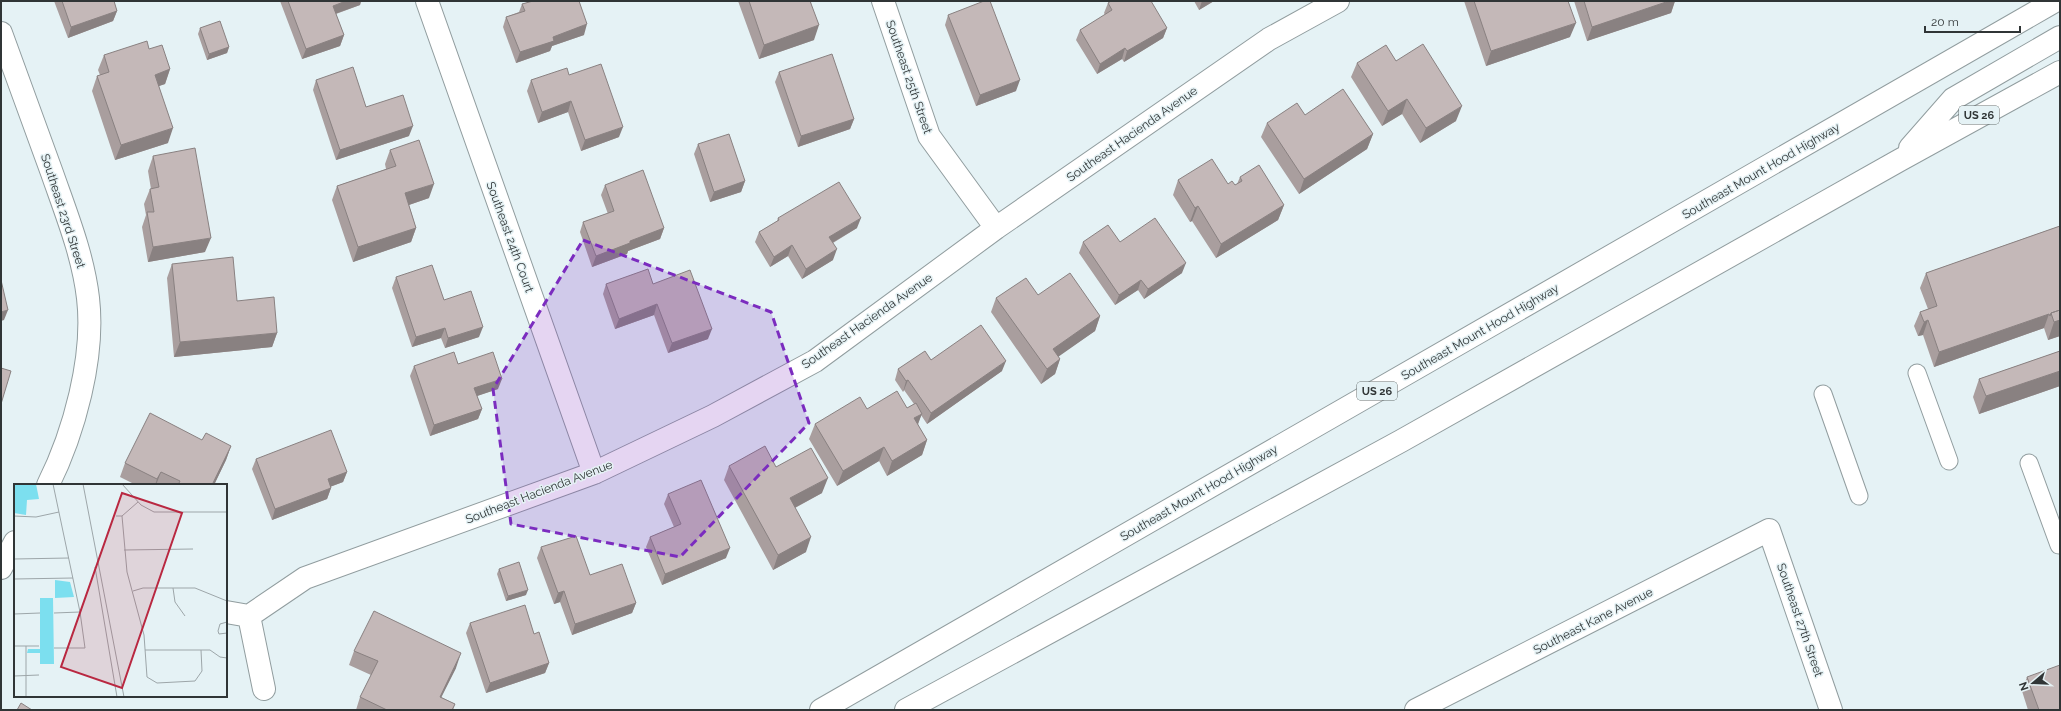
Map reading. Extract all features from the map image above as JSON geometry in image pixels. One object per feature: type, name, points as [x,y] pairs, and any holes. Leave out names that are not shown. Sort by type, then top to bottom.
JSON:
[{"type":"main road","name":"Southeast 24th Court","points":[[427,1],[594,473]]},
{"type":"main road","name":"Southeast 25th Street","points":[[883,1],[929,136],[996,228]]},
{"type":"main road","name":"Southeast Hacienda Avenue","points":[[248,616],[305,578],[594,473],[713,416],[815,361],[996,228],[1269,39],[1338,1]]},
{"type":"main road","name":"Southeast Mount Hood Highway","points":[[821,710],[2055,1]]},
{"type":"main road","name":"Southeast 23rd Street","points":[[1,33],[78,250],[88,298],[88,339],[83,380],[74,421],[60,460],[48,484]]},
{"type":"main road","points":[[1900,160],[1953,99],[2060,38]]},
{"type":"main road","name":"US 26","points":[[906,710],[1408,437],[1900,160],[2060,72]]},
{"type":"main road","name":"Southeast Kane Avenue","points":[[1416,710],[1769,530]]},
{"type":"main road","name":"Southeast 27th Street","points":[[1769,530],[1831,710]]},
{"type":"main road","points":[[1,568],[14,544]]},
{"type":"main road","points":[[227,612],[248,616],[264,689]]},
{"type":"lane","points":[[1917,373],[1949,462]]},
{"type":"lane","points":[[1823,394],[1859,496]]},
{"type":"lane","points":[[2029,463],[2060,545]]},
{"type":"highlighted area","points":[[583,240],[771,312],[809,423],[680,557],[511,524],[493,389]]},
{"type":"building","points":[[62,1],[114,1],[117,11],[71,27]]},
{"type":"building","points":[[288,1],[346,1],[333,6],[344,35],[306,49]]},
{"type":"building","points":[[533,1],[579,1],[587,24],[553,37],[554,41],[520,52],[506,17],[525,11],[522,4]]},
{"type":"building","points":[[749,1],[810,1],[819,25],[764,45]]},
{"type":"building","points":[[984,1],[990,1],[1020,80],[980,95],[948,15]]},
{"type":"building","points":[[1111,1],[1151,1],[1167,28],[1127,51],[1125,48],[1100,64],[1080,30],[1112,10],[1108,3]]},
{"type":"building","points":[[1474,1],[1568,1],[1576,23],[1491,51]]},
{"type":"building","points":[[1584,1],[1669,1],[1592,27]]},
{"type":"building","points":[[220,21],[229,47],[209,54],[200,28]]},
{"type":"building","points":[[147,41],[149,49],[162,45],[170,69],[155,75],[173,128],[121,145],[97,76],[109,72],[104,55]]},
{"type":"building","points":[[1423,44],[1462,106],[1426,128],[1407,99],[1388,111],[1357,63],[1386,45],[1396,61]]},
{"type":"building","points":[[832,54],[854,119],[801,136],[779,72]]},
{"type":"building","points":[[601,64],[623,127],[585,140],[571,101],[542,112],[531,80],[567,68],[569,75]]},
{"type":"building","points":[[353,67],[366,107],[403,95],[413,126],[340,150],[316,80]]},
{"type":"building","points":[[1343,89],[1373,134],[1304,179],[1267,123],[1297,103],[1305,115]]},
{"type":"building","points":[[729,134],[745,181],[714,192],[698,144]]},
{"type":"building","points":[[419,140],[434,184],[405,193],[416,228],[358,247],[337,186],[396,166],[390,150]]},
{"type":"building","points":[[195,148],[211,238],[153,247],[147,212],[154,212],[150,189],[159,187],[153,156]]},
{"type":"building","points":[[1212,159],[1228,184],[1232,181],[1235,185],[1242,181],[1240,177],[1259,165],[1284,205],[1221,244],[1198,206],[1195,208],[1178,180]]},
{"type":"building","points":[[643,170],[664,228],[596,256],[583,222],[614,211],[605,185]]},
{"type":"building","points":[[839,182],[861,218],[829,237],[837,249],[806,269],[792,245],[774,257],[759,232],[779,220],[778,218]]},
{"type":"building","points":[[1155,218],[1186,263],[1148,289],[1141,280],[1119,295],[1083,242],[1108,225],[1120,242]]},
{"type":"building","points":[[2060,226],[2060,310],[2051,313],[2050,316],[2049,314],[1939,352],[1928,320],[1924,322],[1920,312],[1937,306],[1926,273]]},
{"type":"building","points":[[233,257],[237,301],[274,297],[277,333],[180,342],[172,264]]},
{"type":"building","points":[[432,265],[444,300],[471,291],[483,327],[448,338],[445,328],[416,337],[396,277]]},
{"type":"building","points":[[648,269],[653,284],[690,270],[712,329],[672,343],[657,304],[619,319],[606,284]]},
{"type":"building","points":[[1070,273],[1100,316],[1053,349],[1060,359],[1047,369],[996,298],[1026,278],[1038,295]]},
{"type":"building","points":[[1,280],[8,310],[1,312]]},
{"type":"building","points":[[2060,310],[2060,320],[2054,322],[2051,313]]},
{"type":"building","points":[[981,325],[1006,361],[931,413],[908,380],[906,381],[898,369],[925,351],[931,360]]},
{"type":"building","points":[[2060,351],[2060,371],[1986,396],[1979,379]]},
{"type":"building","points":[[454,352],[458,364],[493,352],[502,379],[474,388],[482,409],[434,425],[414,366]]},
{"type":"building","points":[[1,368],[11,371],[1,404]]},
{"type":"building","points":[[897,391],[907,408],[916,403],[922,414],[914,418],[927,440],[892,461],[884,447],[843,471],[815,424],[860,397],[867,409]]},
{"type":"building","points":[[150,413],[202,440],[206,433],[231,446],[212,484],[178,484],[180,481],[161,472],[157,479],[125,463]]},
{"type":"building","points":[[331,430],[347,472],[328,479],[331,488],[275,509],[256,459]]},
{"type":"building","points":[[765,446],[776,467],[811,448],[828,478],[790,498],[811,537],[778,555],[729,466]]},
{"type":"building","points":[[701,480],[730,548],[665,574],[650,537],[681,524],[668,494]]},
{"type":"building","points":[[576,536],[590,575],[622,564],[636,603],[575,624],[564,591],[558,593],[541,547]]},
{"type":"building","points":[[519,562],[528,590],[508,596],[499,569]]},
{"type":"building","points":[[525,605],[534,634],[539,632],[549,663],[490,683],[470,623]]},
{"type":"building","points":[[374,611],[461,653],[440,697],[455,704],[452,710],[387,710],[360,697],[378,661],[354,651]]},
{"type":"building","points":[[2060,665],[2060,710],[2039,710],[2027,677]]},
{"type":"building","points":[[21,703],[32,710],[17,710]]}]
